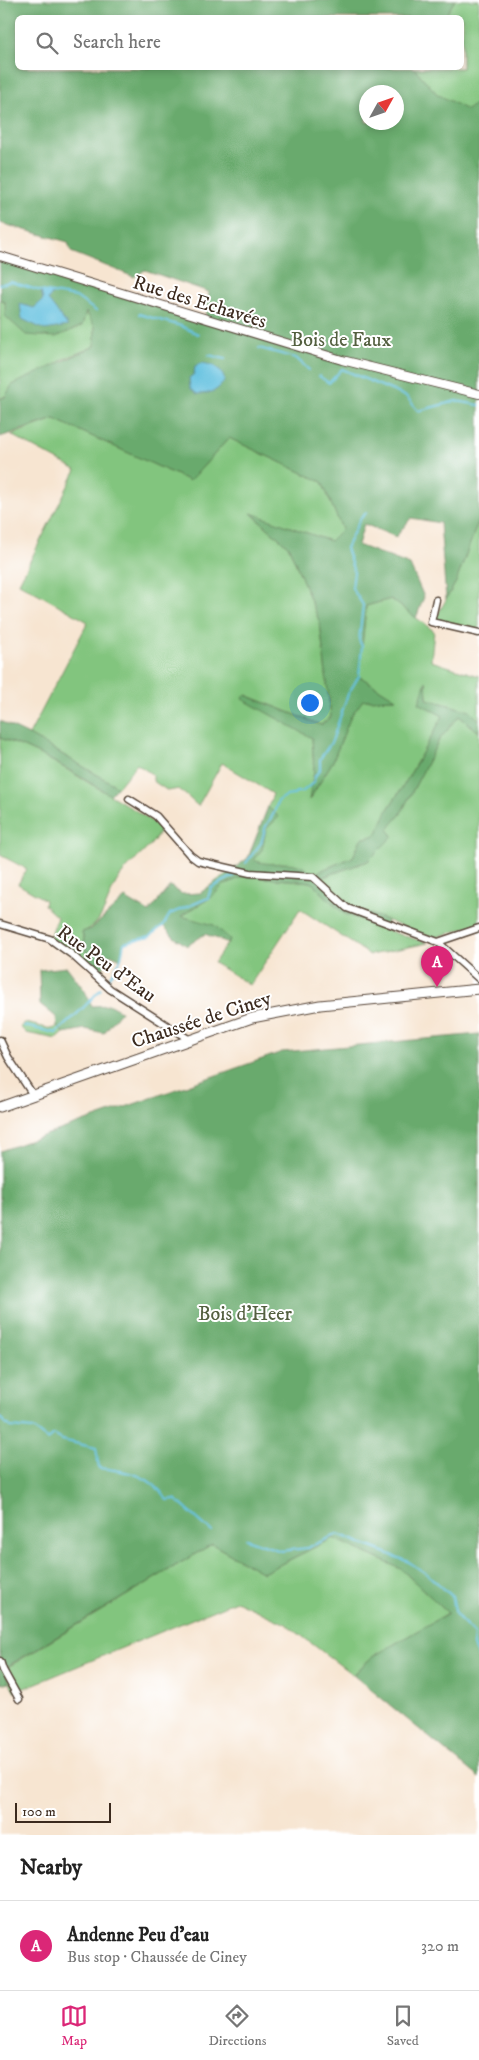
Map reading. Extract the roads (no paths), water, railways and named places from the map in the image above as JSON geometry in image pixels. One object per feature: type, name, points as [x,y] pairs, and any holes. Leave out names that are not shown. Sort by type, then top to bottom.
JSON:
[{"type":"main road","name":"Chaussée de Ciney","points":[[0,1107],[252,1018],[288,1010],[479,989]]},
{"type":"street","name":"Rue des Echavées","points":[[0,256],[342,360],[479,394]]},
{"type":"street","points":[[436,600],[431,622],[479,633]]},
{"type":"street","points":[[128,799],[156,816],[198,861],[250,873],[312,877],[347,908],[438,942],[479,979]]},
{"type":"street","name":"Rue Peu d'Eau","points":[[0,924],[50,939],[71,954],[110,989],[190,1040]]},
{"type":"street","points":[[438,942],[479,928]]},
{"type":"street","points":[[0,1040],[8,1057],[33,1095]]},
{"type":"street","points":[[0,1661],[2,1670],[19,1699]]},
{"type":"water","points":[[41,291],[53,293],[48,300],[68,326],[45,330],[22,319],[20,304],[34,308],[43,300]]},
{"type":"water","points":[[202,363],[216,368],[225,380],[214,391],[197,394],[190,388],[189,378],[194,374],[195,366]]},
{"type":"waterway","points":[[0,284],[11,282],[41,291],[76,297],[96,311]]},
{"type":"waterway","points":[[139,314],[181,326],[198,334]]},
{"type":"waterway","points":[[259,348],[296,358],[309,370]]},
{"type":"waterway","points":[[209,355],[225,359]]},
{"type":"waterway","points":[[319,376],[329,383],[342,369],[407,397],[418,411],[456,401],[479,405]]},
{"type":"waterway","points":[[246,863],[261,843],[266,826],[274,813],[278,801],[296,792],[302,792],[314,782],[315,776],[320,770],[320,759],[332,741],[348,694],[359,676],[362,646],[359,640],[363,605],[352,588],[354,572],[346,548],[360,519],[366,513]]},
{"type":"waterway","points":[[107,982],[121,959],[124,943],[150,936],[163,926],[170,914],[208,898],[211,888],[234,876]]},
{"type":"waterway","points":[[24,1026],[56,1033],[101,989]]},
{"type":"waterway","points":[[0,1418],[10,1427],[33,1429],[48,1440],[54,1435],[62,1440],[96,1448],[99,1468],[129,1473],[146,1479],[154,1484],[167,1500],[175,1499],[211,1531]]},
{"type":"waterway","points":[[246,1539],[281,1551],[307,1548],[338,1534],[409,1562],[427,1574],[452,1596],[456,1615],[474,1633],[473,1646],[479,1658]]},
{"type":"place","name":"Andenne Peu d'eau","points":[[437,987]]},
{"type":"park label","name":"Bois de Faux","points":[[341,339]]},
{"type":"park label","name":"Bois d'Heer","points":[[245,1313]]}]
